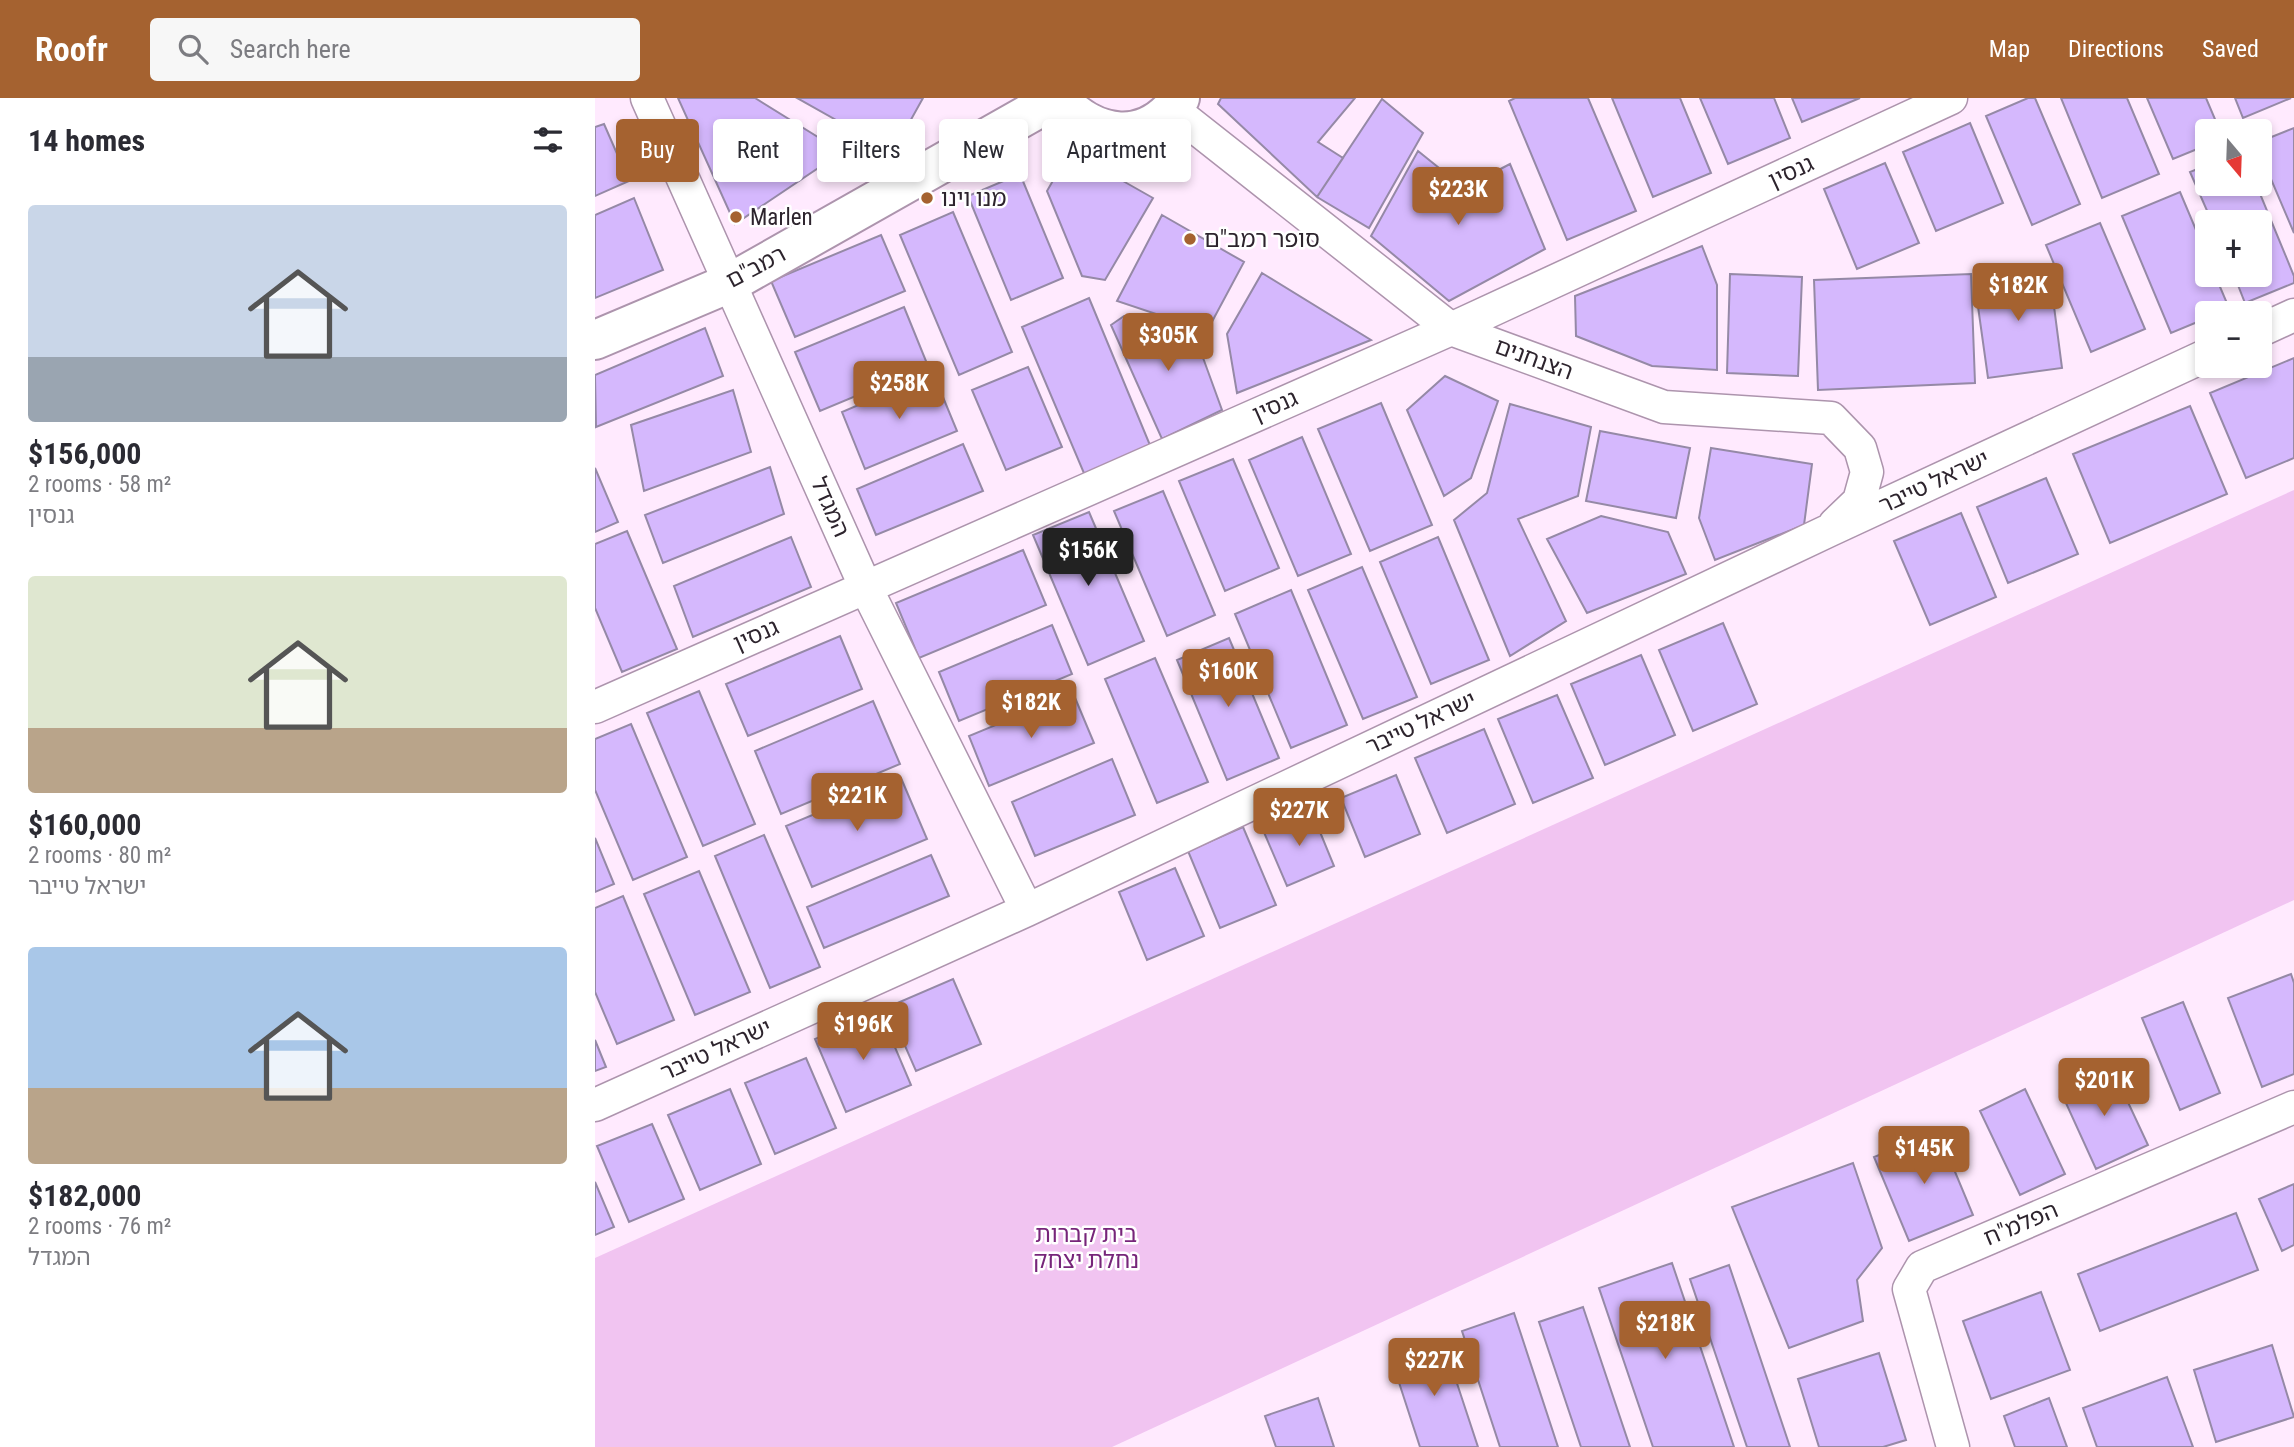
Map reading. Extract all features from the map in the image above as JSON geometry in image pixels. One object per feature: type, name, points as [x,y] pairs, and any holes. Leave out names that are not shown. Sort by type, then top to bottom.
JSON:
[{"type":"street","name":"המגדל","points":[[647,98],[865,586],[1027,910]]},
{"type":"street","name":"רמב\"ם","points":[[595,340],[730,283],[1058,98],[1072,114],[1091,125],[1112,131],[1134,130],[1156,122],[1176,103]]},
{"type":"street","name":"גנסין","points":[[595,707],[1451,328],[1951,98]]},
{"type":"street","name":"הצנחנים","points":[[1176,103],[1451,328],[1664,407],[1831,418],[1860,448],[1867,472],[1859,501],[1829,530]]},
{"type":"street","points":[[2272,325],[2294,315]]},
{"type":"street","name":"ישראל טייבר","points":[[595,1105],[1027,910],[1829,530],[2195,361]]},
{"type":"street","name":"הפלמ\"ח","points":[[1952,1447],[1909,1289],[1921,1267],[2294,1107]]},
{"type":"green space","name":"בית קברות נחלת יצחק","points":[[2294,490],[2294,900],[1112,1447],[595,1447],[595,1258]]},
{"type":"building","points":[[678,98],[755,98],[789,119],[713,119],[713,175],[699,144],[699,119],[688,119]]},
{"type":"building","points":[[797,98],[923,98],[911,119],[834,119]]},
{"type":"building","points":[[1221,98],[1355,98],[1318,142],[1343,158],[1317,197],[1218,104]]},
{"type":"building","points":[[1515,98],[1588,98],[1636,211],[1567,240],[1509,101]]},
{"type":"building","points":[[1612,98],[1680,98],[1711,173],[1653,197]]},
{"type":"building","points":[[1700,98],[1774,98],[1790,138],[1728,164]]},
{"type":"building","points":[[1792,98],[1860,98],[1802,122]]},
{"type":"building","points":[[2028,98],[2035,98],[2080,204],[2032,225],[1986,116]]},
{"type":"building","points":[[2061,98],[2127,98],[2159,174],[2102,198]]},
{"type":"building","points":[[2147,98],[2206,98],[2215,119],[2195,119],[2195,150],[2173,159]]},
{"type":"building","points":[[2235,98],[2291,98],[2243,118]]},
{"type":"building","points":[[1382,99],[1423,133],[1369,228],[1317,197]]},
{"type":"building","points":[[1970,123],[2003,203],[1936,231],[1903,152]]},
{"type":"building","points":[[604,124],[616,151],[616,182],[627,182],[595,196],[595,127]]},
{"type":"building","points":[[803,128],[817,136],[817,169],[803,178]]},
{"type":"building","points":[[2294,128],[2294,233],[2272,181],[2272,137]]},
{"type":"building","points":[[1418,151],[1464,188],[1510,164],[1545,249],[1449,301],[1371,236]]},
{"type":"building","points":[[1885,163],[1919,243],[1857,269],[1824,189]]},
{"type":"building","points":[[2195,170],[2195,183],[2190,172]]},
{"type":"building","points":[[716,182],[797,182],[735,224]]},
{"type":"building","points":[[1001,182],[1023,182],[1063,278],[1011,300],[968,196]]},
{"type":"building","points":[[1052,182],[1125,182],[1153,198],[1105,280],[1082,276],[1047,191]]},
{"type":"building","points":[[2180,192],[2195,228],[2195,287],[2220,287],[2226,301],[2195,301],[2195,323],[2171,333],[2122,216]]},
{"type":"building","points":[[2201,196],[2261,196],[2267,210],[2207,210]]},
{"type":"building","points":[[634,198],[663,270],[595,298],[595,215]]},
{"type":"building","points":[[953,212],[1012,352],[959,375],[900,235]]},
{"type":"building","points":[[1162,215],[1244,262],[1207,331],[1117,301]]},
{"type":"building","points":[[2100,223],[2145,329],[2091,352],[2046,245]]},
{"type":"building","points":[[2272,223],[2294,276],[2294,283],[2244,301],[2239,287],[2272,287]]},
{"type":"building","points":[[881,235],[905,291],[795,337],[771,281]]},
{"type":"building","points":[[1702,246],[1717,285],[1717,370],[1652,366],[1576,336],[1575,296]]},
{"type":"building","points":[[2049,268],[2062,368],[1988,378],[1974,278]]},
{"type":"building","points":[[1262,273],[1371,340],[1237,393],[1227,334]]},
{"type":"building","points":[[1730,274],[1802,277],[1798,376],[1727,373]]},
{"type":"building","points":[[1971,274],[1975,383],[1818,390],[1814,280]]},
{"type":"building","points":[[1089,298],[1152,450],[1086,478],[1022,327]]},
{"type":"building","points":[[904,307],[928,366],[820,411],[795,352]]},
{"type":"building","points":[[1124,316],[1194,333],[1222,410],[1162,439],[1111,325]]},
{"type":"building","points":[[705,328],[723,376],[596,427],[595,375]]},
{"type":"building","points":[[2294,358],[2294,458],[2246,478],[2210,393],[2246,378],[2272,378],[2272,367]]},
{"type":"building","points":[[1028,367],[1062,447],[1006,470],[972,390]]},
{"type":"building","points":[[933,373],[957,431],[865,469],[842,412]]},
{"type":"building","points":[[1445,376],[1498,401],[1471,478],[1444,496],[1407,410]]},
{"type":"building","points":[[733,390],[751,452],[644,491],[631,425]]},
{"type":"building","points":[[1381,403],[1432,525],[1370,551],[1318,429]]},
{"type":"building","points":[[1510,404],[1591,427],[1578,496],[1518,519],[1566,621],[1510,656],[1454,520],[1487,493]]},
{"type":"building","points":[[2190,406],[2227,494],[2110,543],[2073,454]]},
{"type":"building","points":[[1600,431],[1690,448],[1676,518],[1586,501]]},
{"type":"building","points":[[1302,437],[1351,554],[1298,576],[1249,460]]},
{"type":"building","points":[[963,444],[983,491],[876,535],[857,489]]},
{"type":"building","points":[[1711,448],[1812,464],[1804,525],[1715,560],[1699,518]]},
{"type":"building","points":[[1233,459],[1279,568],[1225,591],[1179,481]]},
{"type":"building","points":[[770,467],[784,514],[663,563],[645,515]]},
{"type":"building","points":[[595,468],[618,522],[595,532]]},
{"type":"building","points":[[2046,478],[2078,554],[2008,583],[1977,507]]},
{"type":"building","points":[[1163,491],[1215,615],[1167,636],[1114,511]]},
{"type":"building","points":[[1089,512],[1144,641],[1088,665],[1033,535]]},
{"type":"building","points":[[1961,513],[1996,597],[1930,625],[1894,541]]},
{"type":"building","points":[[1601,516],[1668,532],[1686,574],[1587,613],[1547,539]]},
{"type":"building","points":[[627,531],[677,649],[622,672],[595,608],[595,544]]},
{"type":"building","points":[[791,537],[811,587],[693,637],[674,586]]},
{"type":"building","points":[[1438,537],[1489,660],[1431,684],[1380,562]]},
{"type":"building","points":[[1023,550],[1046,605],[919,658],[896,603]]},
{"type":"building","points":[[1362,567],[1417,697],[1363,719],[1308,590]]},
{"type":"building","points":[[1291,590],[1347,725],[1291,748],[1235,614]]},
{"type":"building","points":[[1723,623],[1757,704],[1693,731],[1659,650]]},
{"type":"building","points":[[1052,625],[1072,674],[959,721],[939,672]]},
{"type":"building","points":[[840,636],[862,689],[748,736],[726,684]]},
{"type":"building","points":[[1229,638],[1279,758],[1227,780],[1177,660]]},
{"type":"building","points":[[1641,655],[1675,735],[1605,765],[1571,684]]},
{"type":"building","points":[[1155,658],[1208,782],[1157,803],[1105,679]]},
{"type":"building","points":[[699,691],[755,824],[703,846],[647,713]]},
{"type":"building","points":[[1073,693],[1094,743],[989,786],[969,736]]},
{"type":"building","points":[[1557,695],[1593,778],[1533,803],[1498,719]]},
{"type":"building","points":[[873,701],[900,764],[781,814],[755,751]]},
{"type":"building","points":[[631,724],[687,857],[633,880],[595,790],[595,739]]},
{"type":"building","points":[[1484,729],[1515,804],[1447,833],[1415,758]]},
{"type":"building","points":[[1112,759],[1135,815],[1035,856],[1012,802]]},
{"type":"building","points":[[1396,775],[1420,834],[1365,857],[1341,798]]},
{"type":"building","points":[[901,778],[927,839],[812,887],[786,826]]},
{"type":"building","points":[[1311,810],[1334,866],[1287,886],[1263,830]]},
{"type":"building","points":[[1243,827],[1276,905],[1220,928],[1188,851]]},
{"type":"building","points":[[764,835],[820,967],[770,988],[715,856]]},
{"type":"building","points":[[595,838],[614,884],[595,892]]},
{"type":"building","points":[[931,855],[949,896],[824,948],[807,907]]},
{"type":"building","points":[[1175,868],[1204,936],[1147,960],[1119,892]]},
{"type":"building","points":[[699,871],[750,992],[695,1015],[644,894]]},
{"type":"building","points":[[623,896],[674,1020],[617,1044],[595,992],[595,908]]},
{"type":"building","points":[[2291,974],[2294,983],[2294,1074],[2262,1087],[2228,998]]},
{"type":"building","points":[[953,979],[981,1044],[916,1071],[888,1007]]},
{"type":"building","points":[[2183,1002],[2220,1093],[2180,1110],[2142,1018]]},
{"type":"building","points":[[880,1012],[911,1085],[846,1112],[815,1039]]},
{"type":"building","points":[[595,1040],[606,1067],[595,1071]]},
{"type":"building","points":[[806,1058],[836,1128],[775,1154],[745,1083]]},
{"type":"building","points":[[2111,1066],[2148,1145],[2096,1169],[2060,1090]]},
{"type":"building","points":[[730,1089],[761,1164],[700,1190],[668,1115]]},
{"type":"building","points":[[2025,1089],[2065,1174],[2020,1195],[1980,1111]]},
{"type":"building","points":[[652,1124],[684,1199],[629,1222],[597,1146]]},
{"type":"building","points":[[1938,1131],[1973,1215],[1909,1241],[1874,1157]]},
{"type":"building","points":[[1853,1163],[1882,1248],[1857,1280],[1863,1321],[1789,1348],[1732,1207]]},
{"type":"building","points":[[595,1182],[614,1227],[595,1235]]},
{"type":"building","points":[[2294,1184],[2294,1245],[2282,1251],[2259,1199]]},
{"type":"building","points":[[2236,1213],[2258,1270],[2100,1331],[2078,1274]]},
{"type":"building","points":[[1672,1263],[1734,1447],[1653,1447],[1599,1288]]},
{"type":"building","points":[[1729,1265],[1790,1447],[1747,1447],[1690,1279]]},
{"type":"building","points":[[2041,1292],[2070,1370],[1991,1399],[1963,1321]]},
{"type":"building","points":[[1583,1307],[1630,1447],[1581,1447],[1539,1322]]},
{"type":"building","points":[[1514,1313],[1558,1447],[1500,1447],[1462,1331]]},
{"type":"building","points":[[1443,1341],[1478,1447],[1420,1447],[1391,1358]]},
{"type":"building","points":[[2272,1345],[2294,1417],[2216,1442],[2194,1370]]},
{"type":"building","points":[[1879,1353],[1906,1440],[1883,1447],[1819,1447],[1798,1379]]},
{"type":"building","points":[[2167,1377],[2193,1447],[2097,1447],[2083,1408]]},
{"type":"building","points":[[1318,1398],[1334,1447],[1276,1447],[1265,1416]]},
{"type":"building","points":[[2049,1398],[2067,1447],[2015,1447],[2004,1416]]},
{"type":"place","name":"מנו וינו","points":[[927,198]]},
{"type":"place","name":"Marlen","points":[[736,217]]},
{"type":"place","name":"סופר רמב\"ם","points":[[1190,239]]}]
